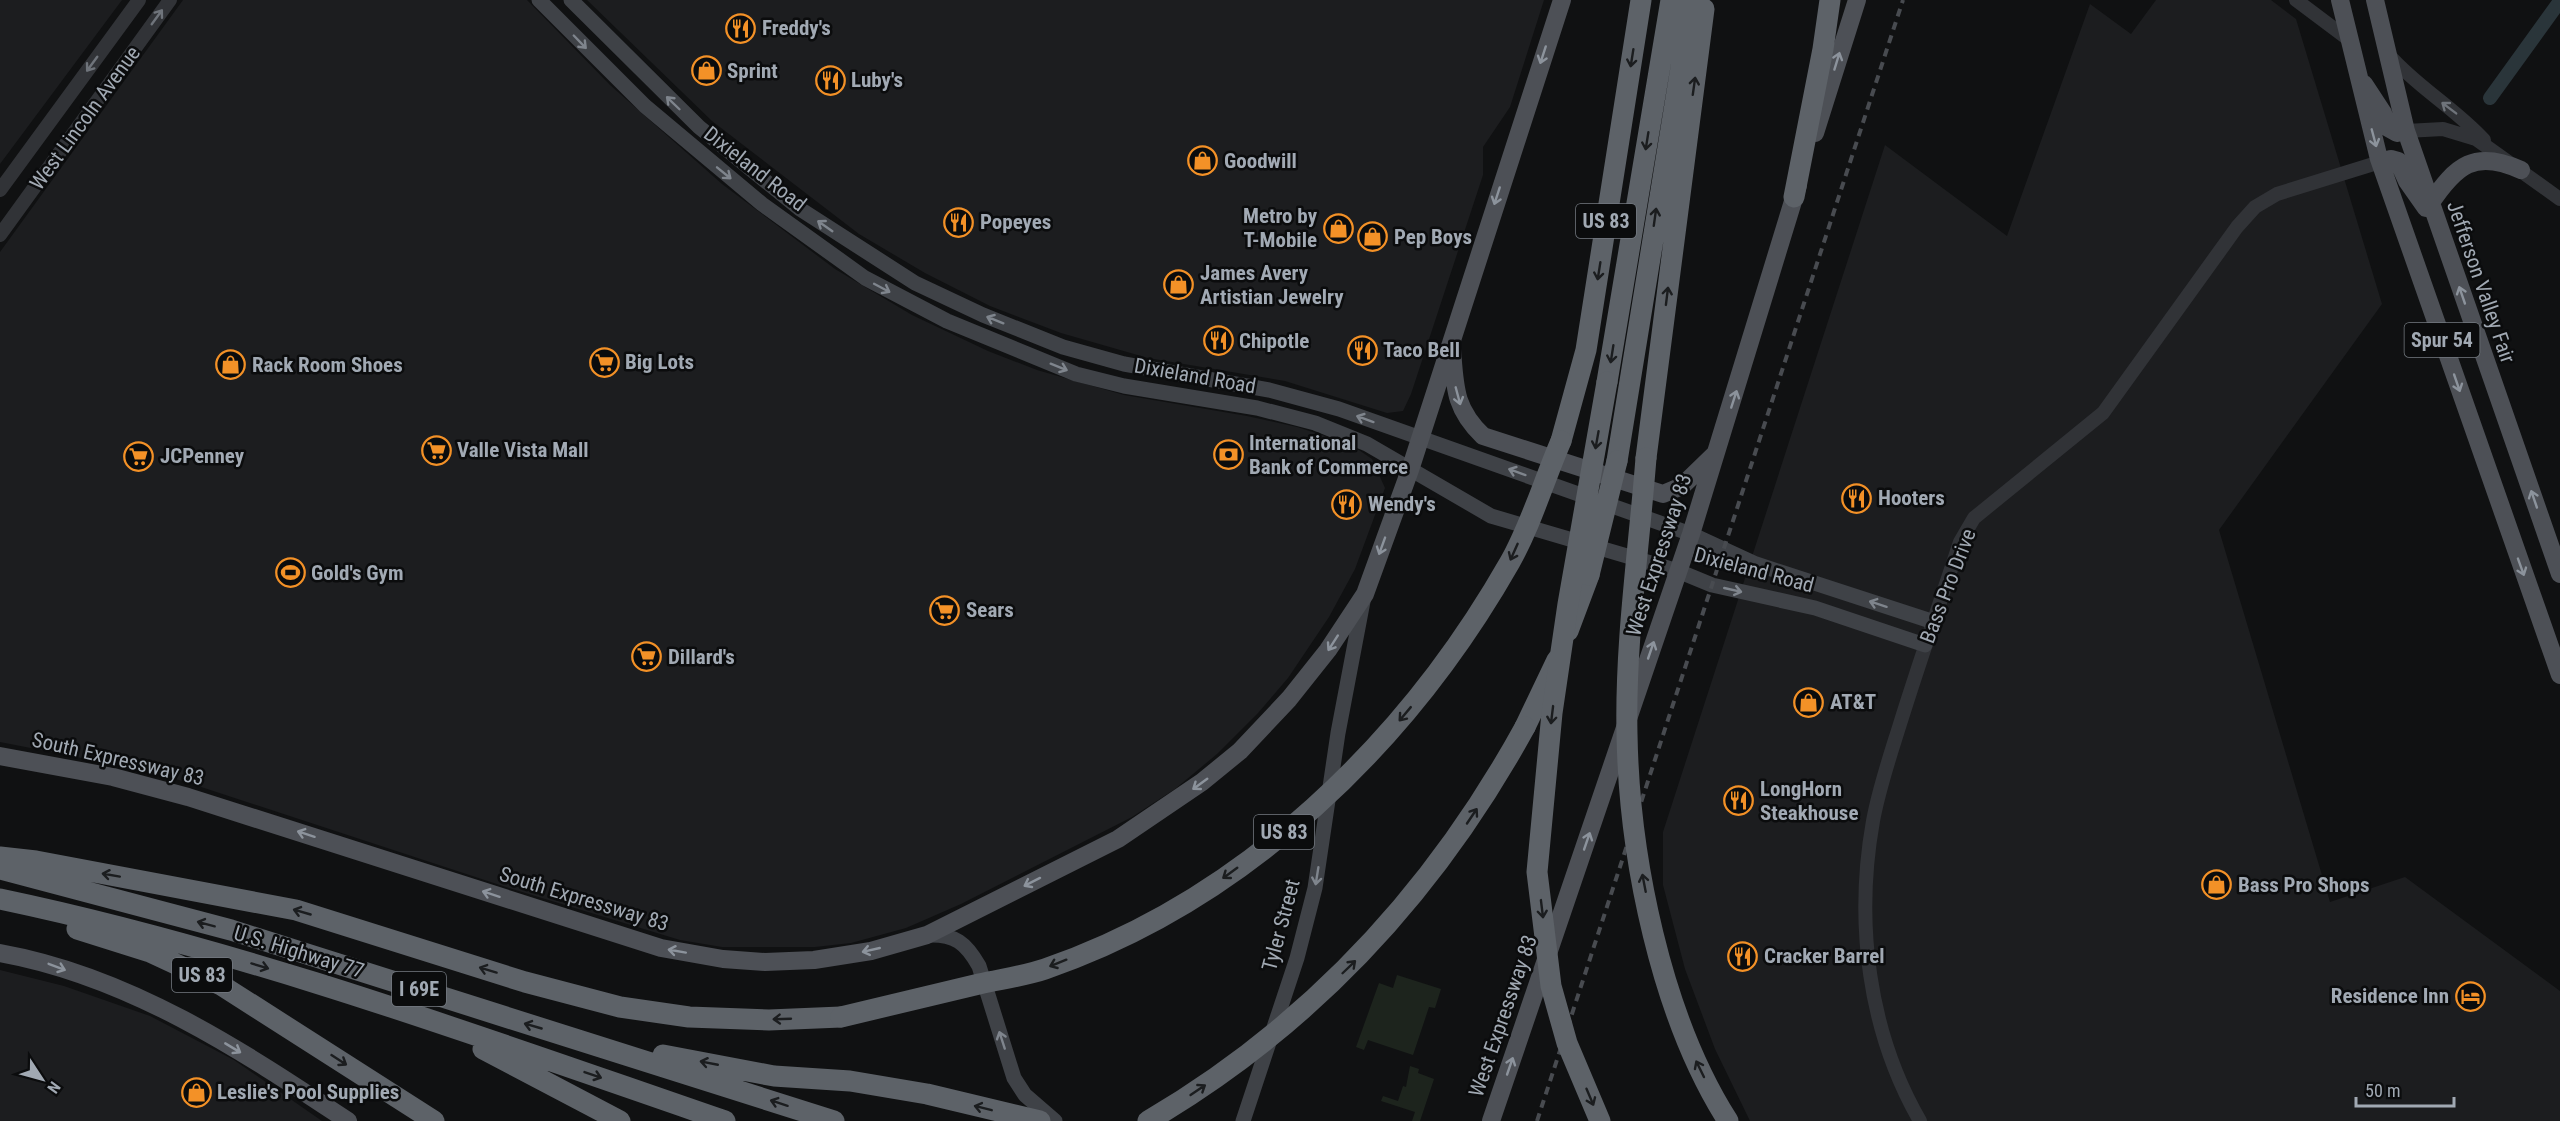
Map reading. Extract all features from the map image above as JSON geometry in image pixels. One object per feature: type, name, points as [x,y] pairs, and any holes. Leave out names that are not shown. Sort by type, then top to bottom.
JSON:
[{"type":"highway","name":"US 83","points":[[0,857],[36,861],[296,910],[525,982],[620,1007],[690,1017],[768,1020],[841,1017],[1044,969],[1115,940],[1183,904],[1277,839],[1362,763],[1436,676],[1511,560],[1561,441],[1586,350],[1641,0]]},
{"type":"highway","points":[[1600,1121],[1567,1043],[1551,986],[1537,872],[1552,713],[1568,604],[1671,0]]},
{"type":"highway","name":"US 83","points":[[1148,1121],[1223,1073],[1324,991],[1384,930],[1461,833],[1520,736],[1560,653],[1589,575],[1617,461],[1692,0]]},
{"type":"highway","points":[[1705,0],[1646,458],[1632,632],[1627,734],[1634,835],[1664,976],[1693,1053],[1728,1121]]},
{"type":"highway","points":[[1794,197],[1823,50],[1830,0]]},
{"type":"highway","name":"U.S. Highway 77","points":[[0,868],[231,930],[834,1121]]},
{"type":"highway","name":"US 83","points":[[0,901],[150,952],[200,974],[242,997],[434,1121]]},
{"type":"highway","name":"U.S. Highway 77","points":[[0,901],[148,932],[418,1016],[725,1121]]},
{"type":"highway","points":[[418,1016],[620,1121]]},
{"type":"highway","points":[[569,1036],[774,1076],[849,1081],[927,1094],[1040,1121]]},
{"type":"main road","name":"Dixieland Road","points":[[539,0],[610,74],[696,150],[816,244],[880,287],[947,321],[1076,374],[1124,386],[1257,408],[1315,423],[1367,444],[1491,516],[1678,571],[1712,585],[1815,608],[1925,645]]},
{"type":"main road","name":"Dixieland Road","points":[[571,0],[699,127],[800,210],[915,283],[1063,347],[1165,373],[1304,398],[1691,534],[1756,564],[1934,622]]},
{"type":"main road","points":[[927,935],[1118,838],[1202,783],[1240,751],[1288,699],[1328,650],[1365,594],[1410,470],[1562,0]]},
{"type":"main road","name":"West Expressway 83","points":[[1491,1121],[1691,534],[1857,0]]},
{"type":"main road","name":"Spur 54","points":[[2340,0],[2380,162],[2560,675]]},
{"type":"main road","name":"Jefferson Valley Fair","points":[[2375,0],[2406,131],[2560,574]]},
{"type":"main road","points":[[2355,66],[2383,113],[2388,128],[2397,133],[2406,131]]},
{"type":"main road","points":[[2380,162],[2391,159],[2398,161],[2407,181],[2438,227]]},
{"type":"main road","points":[[2430,204],[2451,176],[2471,163],[2493,160],[2521,170]]},
{"type":"main road","points":[[1451,339],[1456,396],[1467,420],[1483,436],[1663,494],[1682,486],[1716,454]]},
{"type":"main road","name":"Tyler Street","points":[[1243,1121],[1297,958],[1315,888],[1338,733],[1365,594]]},
{"type":"main road","name":"South Expressway 83","points":[[0,756],[112,777],[188,796],[661,948],[723,959],[765,962],[814,960],[871,951],[927,935],[952,936],[969,949],[979,966],[1014,1078],[1025,1095],[1055,1121]]},
{"type":"main road","points":[[0,953],[41,961],[178,1015],[348,1121]]},
{"type":"street","name":"West Lincoln Avenue","points":[[0,190],[139,0]]},
{"type":"street","name":"West Lincoln Avenue","points":[[0,235],[170,0]]},
{"type":"street","points":[[2296,0],[2348,39]]},
{"type":"street","points":[[2386,52],[2413,79],[2457,114],[2491,148],[2560,199]]},
{"type":"street","points":[[2406,131],[2451,131],[2491,148]]},
{"type":"street","name":"Bass Pro Drive","points":[[1920,1121],[1909,1102],[1886,1047],[1870,979],[1865,924],[1867,870],[1873,820],[1925,645],[1960,543],[1974,518],[2103,413],[2237,227],[2254,207],[2277,194],[2380,162]]},
{"type":"shaded area","points":[[0,0],[122,0],[0,164]]},
{"type":"shaded area","points":[[183,0],[527,0],[610,85],[722,184],[835,269],[912,315],[988,351],[1037,370],[1124,395],[1297,427],[1350,444],[1372,459],[1385,488],[1355,569],[1329,617],[1288,678],[1258,713],[1217,754],[1175,789],[1132,817],[961,904],[906,928],[851,943],[815,947],[722,947],[680,940],[509,888],[186,782],[143,770],[0,742],[0,252]]},
{"type":"shaded area","points":[[587,0],[1544,0],[1510,107],[1483,147],[1483,175],[1411,394],[1403,411],[1387,413],[1285,381],[1148,358],[1061,333],[990,306],[925,273],[859,234],[712,121]]},
{"type":"shaded area","points":[[2156,0],[2271,0],[2296,19],[2382,304],[2219,530],[2330,902],[2405,877],[2560,991],[2560,1121],[1750,1121],[1715,1049],[1685,969],[1663,885],[1663,832],[1885,145],[2007,236],[2090,4],[2131,34]]},
{"type":"shaded area","points":[[0,970],[64,986],[150,1016],[234,1060],[322,1121],[0,1121]]},
{"type":"shaded area","points":[[1397,975],[1441,989],[1435,1008],[1429,1007],[1413,1055],[1368,1040],[1364,1050],[1356,1047],[1379,983],[1393,988]]},
{"type":"shaded area","points":[[1410,1066],[1419,1069],[1418,1073],[1434,1079],[1420,1121],[1412,1121],[1415,1112],[1381,1101],[1383,1096],[1398,1101],[1403,1086],[1406,1087]]},
{"type":"waterway","points":[[2490,98],[2560,1]]},
{"type":"railway","points":[[1537,1121],[1903,0]]},
{"type":"place","name":"Freddy's","points":[[741,28]]},
{"type":"place","name":"Sprint","points":[[706,71]]},
{"type":"place","name":"Luby's","points":[[830,80]]},
{"type":"place","name":"Goodwill","points":[[1203,161]]},
{"type":"place","name":"Popeyes","points":[[959,222]]},
{"type":"place","name":"Metro by T-Mobile","points":[[1338,228]]},
{"type":"place","name":"Pep Boys","points":[[1373,237]]},
{"type":"place","name":"James Avery Artistian Jewelry","points":[[1179,285]]},
{"type":"place","name":"Chipotle","points":[[1218,341]]},
{"type":"place","name":"Taco Bell","points":[[1362,350]]},
{"type":"place","name":"Big Lots","points":[[604,362]]},
{"type":"place","name":"Rack Room Shoes","points":[[231,365]]},
{"type":"place","name":"Valle Vista Mall","points":[[436,450]]},
{"type":"place","name":"International Bank of Commerce","points":[[1228,455]]},
{"type":"place","name":"JCPenney","points":[[139,456]]},
{"type":"place","name":"Hooters","points":[[1857,498]]},
{"type":"place","name":"Wendy's","points":[[1347,504]]},
{"type":"place","name":"Gold's Gym","points":[[290,573]]},
{"type":"place","name":"Sears","points":[[945,610]]},
{"type":"place","name":"Dillard's","points":[[647,657]]},
{"type":"place","name":"AT&T","points":[[1809,702]]},
{"type":"place","name":"LongHorn Steakhouse","points":[[1739,801]]},
{"type":"place","name":"Bass Pro Shops","points":[[2217,885]]},
{"type":"place","name":"Cracker Barrel","points":[[1743,956]]},
{"type":"place","name":"Residence Inn","points":[[2470,996]]},
{"type":"place","name":"Leslie's Pool Supplies","points":[[196,1092]]}]
